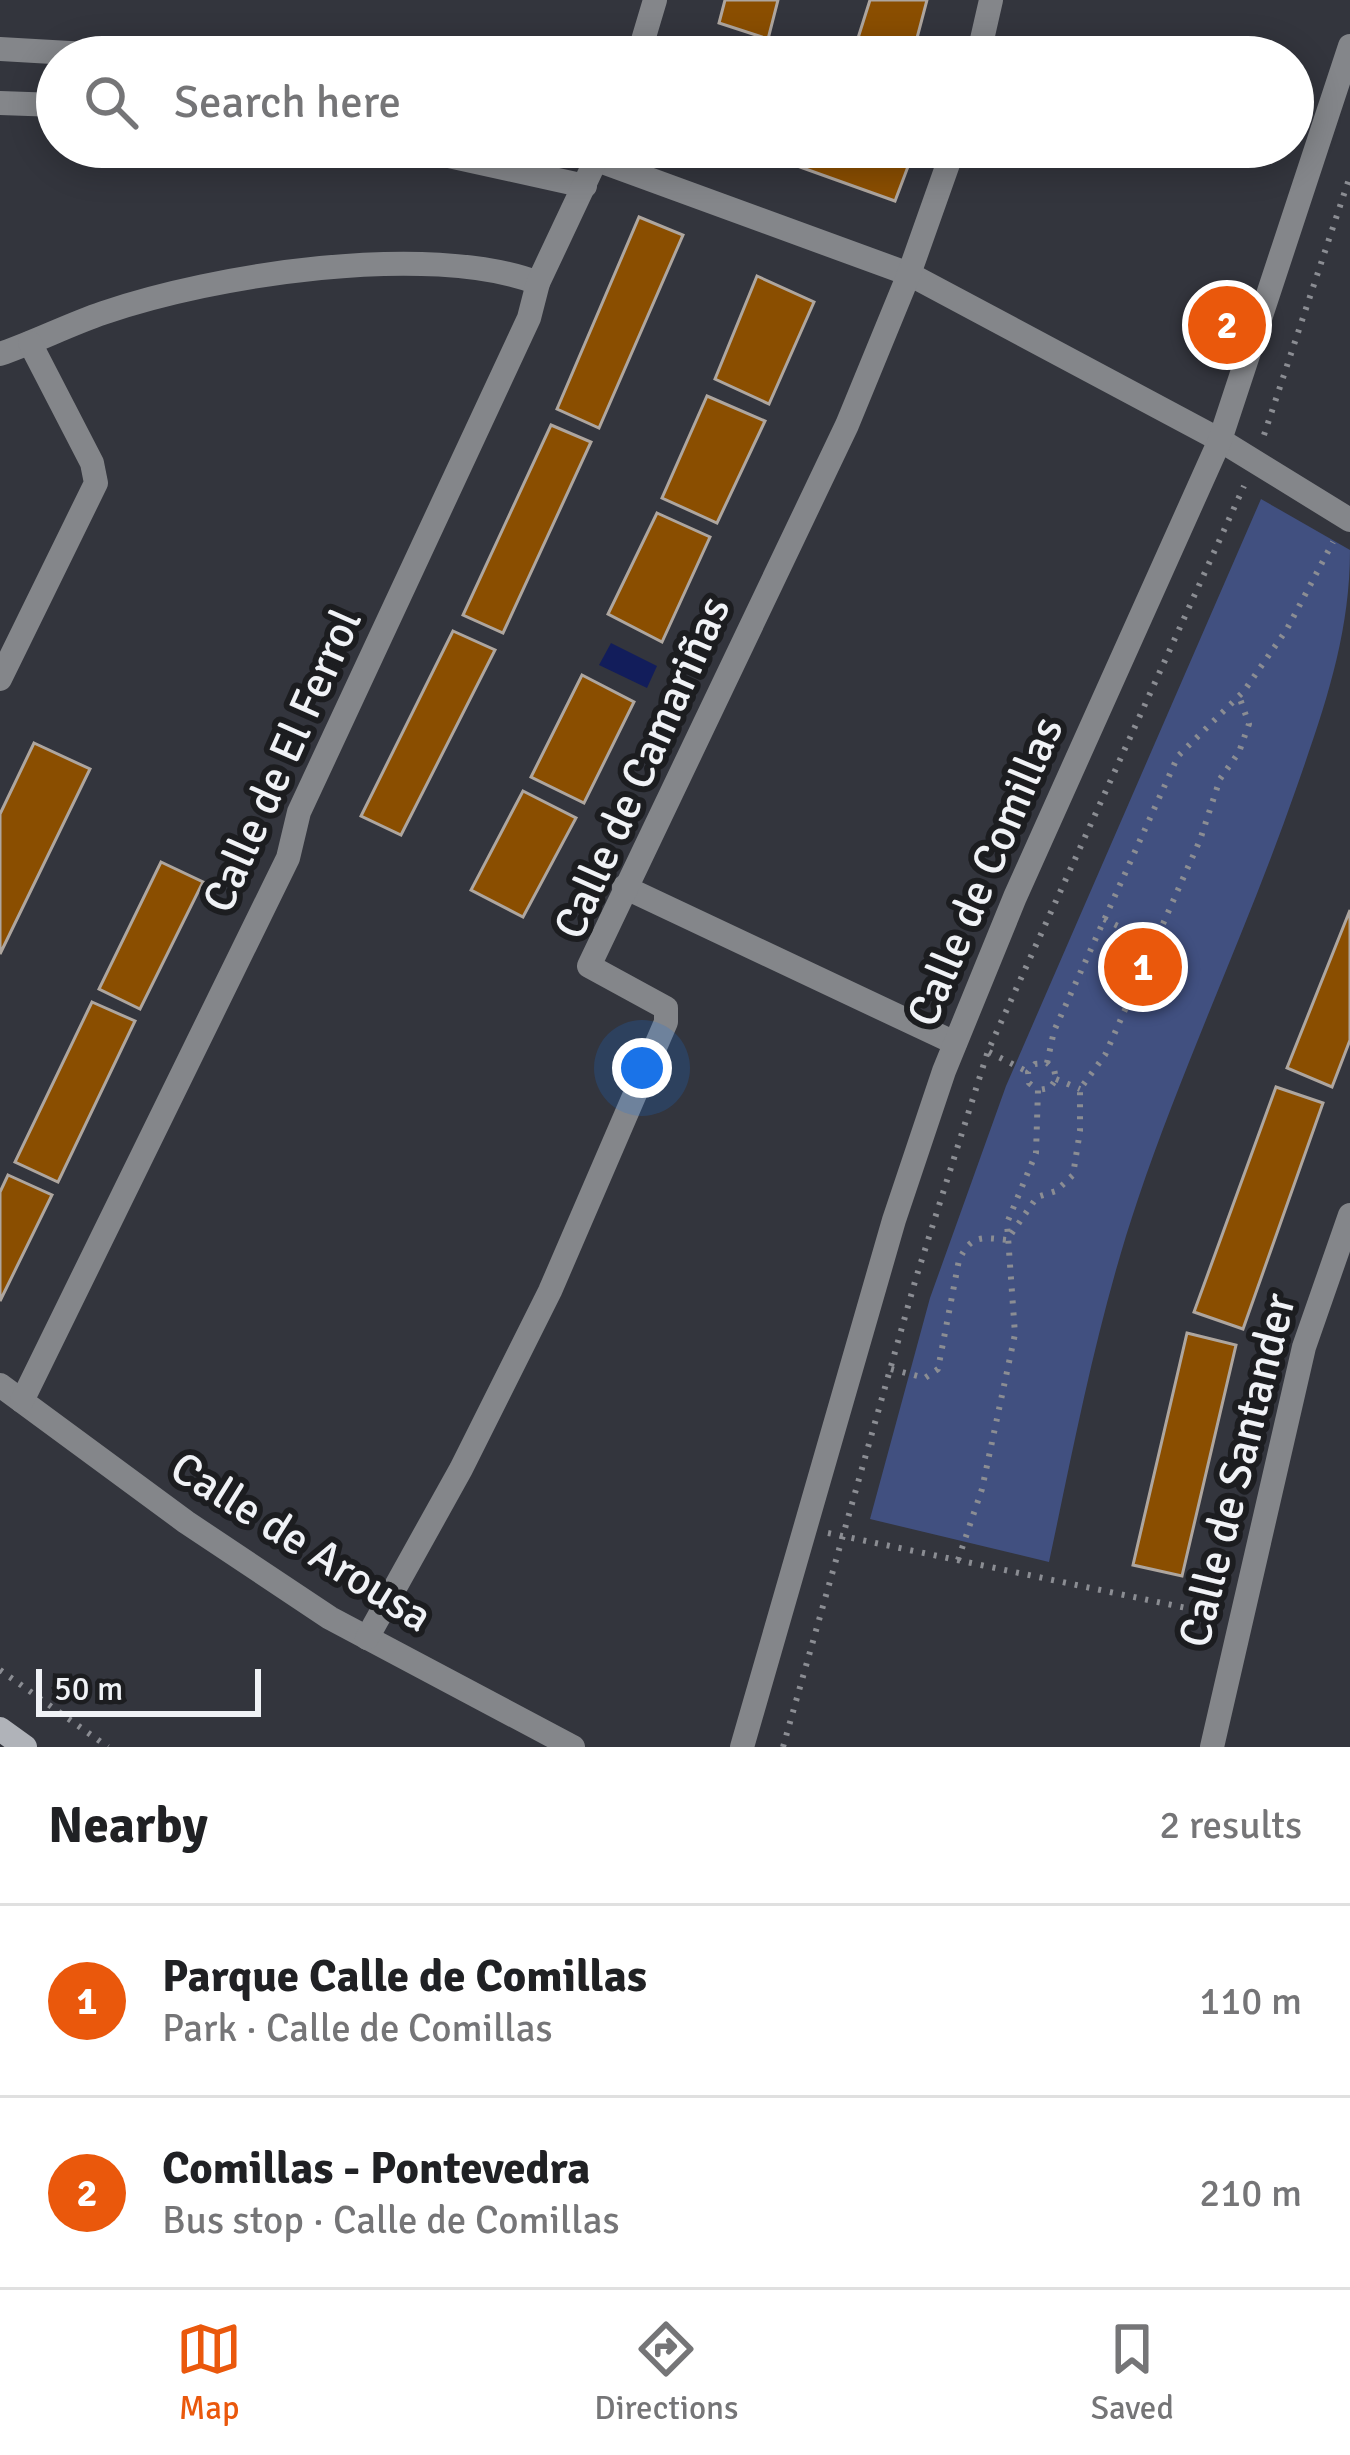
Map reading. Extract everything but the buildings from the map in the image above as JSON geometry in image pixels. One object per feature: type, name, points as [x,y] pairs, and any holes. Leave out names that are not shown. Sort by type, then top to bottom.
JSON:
[{"type":"street","points":[[644,36],[655,0]]},
{"type":"street","points":[[983,36],[991,0]]},
{"type":"street","name":"Calle de Comillas","points":[[1314,155],[1350,46]]},
{"type":"street","points":[[0,49],[36,51]]},
{"type":"street","points":[[0,103],[36,104]]},
{"type":"street","points":[[503,168],[584,186]]},
{"type":"street","name":"Calle de El Ferrol","points":[[22,1402],[288,858],[299,812],[529,318],[538,283],[593,168]]},
{"type":"street","points":[[636,168],[908,274],[1220,440],[1348,519]]},
{"type":"street","name":"Calle de Camariñas","points":[[367,1638],[550,1291],[666,1022],[666,1008],[589,966],[847,425],[946,168]]},
{"type":"street","name":"Calle de Comillas","points":[[742,1747],[894,1220],[955,1043],[1015,897],[1220,440],[1310,168]]},
{"type":"street","points":[[0,354],[101,313],[173,292],[320,268],[392,264],[460,268],[514,273],[538,283]]},
{"type":"street","points":[[0,679],[96,483],[92,463],[30,344]]},
{"type":"street","points":[[624,886],[955,1043]]},
{"type":"street","name":"Calle de Santander","points":[[1212,1747],[1304,1347],[1350,1215]]},
{"type":"street","name":"Calle de Arousa","points":[[0,1385],[187,1522],[330,1618],[572,1747]]},
{"type":"street","points":[[0,1730],[25,1747]]},
{"type":"path","points":[[783,1747],[988,1052],[1254,464],[1350,176]]},
{"type":"path","points":[[1047,1063],[1054,1031],[1178,756],[1239,696],[1287,628],[1348,519]]},
{"type":"path","points":[[1007,1240],[1037,1196],[1056,1191],[1072,1175],[1080,1131],[1080,1089],[1105,1055],[1200,839],[1220,779],[1239,752],[1249,724],[1239,696]]},
{"type":"path","points":[[1104,920],[1154,944]]},
{"type":"path","points":[[955,1043],[988,1052],[1028,1072]]},
{"type":"path","points":[[1047,1063],[1056,1079],[1050,1088],[1038,1090],[1029,1083],[1028,1072],[1035,1064],[1047,1063]]},
{"type":"path","points":[[1056,1079],[1080,1089]]},
{"type":"path","points":[[958,1560],[982,1489],[1016,1334],[1007,1223],[1036,1153],[1038,1090]]},
{"type":"path","points":[[891,1369],[925,1378],[938,1369],[959,1260],[967,1244],[978,1237],[1007,1240]]},
{"type":"path","points":[[807,1528],[1241,1619]]},
{"type":"path","points":[[0,1670],[108,1747]]},
{"type":"shaded area","points":[[1261,499],[1350,550],[1346,612],[1325,701],[1296,789],[1124,1243],[1088,1379],[1049,1562],[870,1519],[930,1298],[1006,1086]]},
{"type":"shaded area","points":[[611,643],[657,666],[647,688],[599,665]]},
{"type":"place","name":"Comillas - Pontevedra","points":[[1227,325]]},
{"type":"place","name":"Parque Calle de Comillas","points":[[1143,967]]}]
